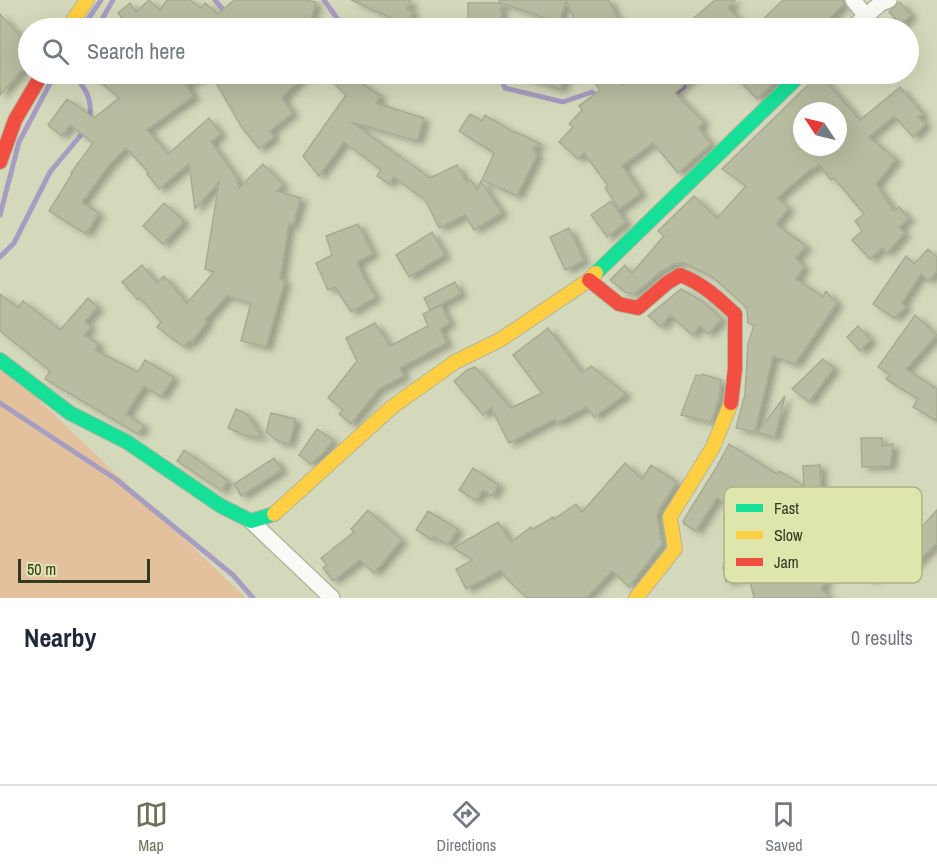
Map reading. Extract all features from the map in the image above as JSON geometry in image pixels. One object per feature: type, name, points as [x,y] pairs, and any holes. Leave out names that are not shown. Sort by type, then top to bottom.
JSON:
[{"type":"street","points":[[75,18],[87,0]]},
{"type":"street","points":[[853,0],[866,16]]},
{"type":"street","points":[[864,18],[881,3],[889,0]]},
{"type":"street","points":[[0,162],[15,120],[36,84]]},
{"type":"street","points":[[251,521],[276,513],[392,407],[454,362],[500,340],[589,280],[791,84]]},
{"type":"street","points":[[589,280],[619,304],[638,308],[680,275],[690,278],[720,297],[735,314],[734,384],[724,422],[713,447],[670,517],[675,549],[636,598]]},
{"type":"street","points":[[0,360],[70,413],[127,442],[221,506],[251,521],[332,598]]},
{"type":"shaded area","points":[[0,363],[246,598],[0,598]]},
{"type":"building","points":[[149,0],[160,10],[167,0],[190,0],[201,8],[205,3],[218,14],[234,0],[316,2],[312,18],[122,18],[118,13],[130,3],[136,12]]},
{"type":"building","points":[[351,0],[411,0],[407,9],[413,11],[410,18],[391,18]]},
{"type":"building","points":[[499,0],[609,0],[617,18],[574,18],[566,1],[561,18],[544,18],[501,3],[502,18],[468,18],[468,3],[500,3]]},
{"type":"building","points":[[715,0],[735,0],[728,8],[738,18],[694,18]]},
{"type":"building","points":[[783,0],[843,0],[844,4],[830,18],[764,18]]},
{"type":"building","points":[[900,2],[911,15],[908,18],[895,18],[889,12]]},
{"type":"building","points":[[0,14],[18,34],[18,75],[0,95]]},
{"type":"building","points":[[103,84],[187,84],[185,85],[194,96],[147,130],[168,154],[209,118],[221,134],[211,142],[237,178],[239,188],[263,164],[283,184],[277,191],[301,198],[293,225],[289,224],[280,279],[285,281],[266,347],[241,341],[251,303],[227,296],[205,320],[207,322],[192,342],[190,340],[184,347],[157,327],[161,322],[122,282],[142,265],[157,283],[164,276],[187,303],[214,272],[205,269],[219,182],[195,209],[189,164],[159,189],[147,174],[149,173],[126,148],[110,164],[82,202],[99,213],[86,234],[49,211],[71,173],[93,143],[70,125],[62,136],[48,125],[67,99],[94,118],[119,98]]},
{"type":"building","points":[[217,84],[295,84],[282,98],[293,113],[270,131],[274,137],[259,149],[241,126]]},
{"type":"building","points":[[335,84],[362,84],[381,96],[376,103],[424,118],[417,141],[351,122],[430,178],[457,165],[467,183],[471,180],[477,190],[481,181],[502,213],[474,230],[465,215],[439,228],[426,201],[394,177],[389,184],[377,176],[381,170],[344,142],[319,176],[303,156],[346,95]]},
{"type":"building","points":[[545,84],[562,84],[560,89]]},
{"type":"building","points":[[596,84],[684,84],[675,93],[704,122],[698,128],[711,144],[678,173],[653,143],[622,166],[641,193],[619,209],[605,188],[608,186],[584,153],[578,159],[559,142],[573,127],[569,124],[582,110],[579,106],[600,90]]},
{"type":"building","points":[[743,84],[773,84],[757,99]]},
{"type":"building","points":[[809,84],[828,84],[844,102],[793,102],[793,156],[847,156],[847,105],[860,120],[900,87],[923,114],[918,117],[926,124],[913,137],[894,116],[869,137],[896,159],[876,184],[894,211],[899,207],[909,219],[899,227],[905,233],[887,253],[882,248],[870,259],[852,240],[862,231],[855,221],[864,214],[834,178],[831,180],[819,165],[777,198],[789,208],[776,224],[806,246],[796,258],[804,267],[796,279],[823,297],[826,291],[837,303],[795,364],[773,356],[755,432],[736,428],[745,394],[748,344],[754,325],[748,323],[747,309],[744,305],[711,276],[684,263],[674,264],[660,272],[634,294],[625,292],[610,280],[625,265],[632,273],[664,236],[658,231],[694,196],[717,218],[746,186],[722,169]]},
{"type":"building","points":[[470,114],[482,121],[485,115],[515,133],[541,144],[533,148],[537,155],[517,196],[482,180],[494,153],[459,131]]},
{"type":"building","points":[[611,201],[626,222],[607,237],[591,215]]},
{"type":"building","points":[[164,203],[184,221],[163,244],[143,226]]},
{"type":"building","points":[[358,224],[373,254],[357,262],[376,297],[351,312],[335,287],[328,290],[316,263],[332,255],[326,236]]},
{"type":"building","points":[[569,228],[584,261],[565,270],[550,237]]},
{"type":"building","points":[[432,232],[445,255],[409,277],[396,255]]},
{"type":"building","points":[[928,249],[937,257],[937,271],[928,281],[921,274],[902,303],[906,307],[894,318],[873,304],[906,256],[914,264]]},
{"type":"building","points":[[455,282],[461,294],[430,310],[424,298]]},
{"type":"building","points":[[681,289],[702,301],[722,319],[708,334],[700,326],[692,335],[670,315],[661,327],[648,316]]},
{"type":"building","points":[[0,294],[18,308],[23,301],[60,330],[88,298],[98,307],[85,322],[91,327],[84,335],[99,344],[95,350],[138,372],[145,360],[174,377],[161,397],[144,386],[126,414],[144,426],[138,434],[45,379],[50,371],[0,331]]},
{"type":"building","points":[[441,305],[450,323],[440,329],[447,343],[400,368],[404,376],[379,389],[351,424],[339,414],[343,410],[328,398],[357,361],[346,338],[375,323],[390,346],[428,326],[423,314]]},
{"type":"building","points":[[915,315],[937,335],[906,369],[937,389],[937,421],[913,407],[918,399],[886,379],[890,375],[878,367]]},
{"type":"building","points":[[858,326],[871,340],[860,351],[847,337]]},
{"type":"building","points":[[548,328],[582,373],[591,366],[626,394],[594,417],[587,407],[557,423],[555,419],[509,443],[491,408],[483,415],[454,381],[467,370],[475,367],[511,408],[542,393],[513,355]]},
{"type":"building","points":[[823,359],[834,368],[809,402],[792,389]]},
{"type":"building","points":[[702,374],[721,380],[719,399],[711,422],[681,415],[696,375],[701,376]]},
{"type":"building","points":[[785,396],[775,437],[757,433]]},
{"type":"building","points":[[236,409],[247,414],[262,438],[250,435],[249,437],[228,428]]},
{"type":"building","points":[[271,413],[296,419],[289,444],[279,442],[266,432]]},
{"type":"building","points":[[317,429],[333,440],[311,464],[299,455]]},
{"type":"building","points":[[861,438],[882,438],[882,446],[893,444],[890,466],[862,467]]},
{"type":"building","points":[[729,444],[777,474],[779,471],[804,486],[803,466],[820,465],[821,487],[724,487],[724,503],[717,498],[696,531],[683,521]]},
{"type":"building","points":[[184,450],[228,481],[222,491],[177,461]]},
{"type":"building","points":[[274,458],[282,470],[241,496],[234,484]]},
{"type":"building","points":[[625,463],[642,479],[651,465],[677,482],[657,516],[662,544],[629,587],[612,571],[586,598],[527,598],[501,570],[466,589],[456,569],[473,560],[453,548],[498,522],[511,542],[531,527],[533,529],[553,517],[554,519],[576,504],[582,512]]},
{"type":"building","points":[[473,468],[499,485],[492,496],[483,490],[476,501],[459,490]]},
{"type":"building","points":[[368,510],[402,540],[374,573],[360,560],[333,581],[323,568],[327,565],[321,558],[354,532],[351,529]]},
{"type":"building","points":[[937,510],[937,543],[922,557],[922,527]]},
{"type":"building","points":[[428,511],[458,529],[448,545],[434,537],[432,540],[416,530]]},
{"type":"building","points":[[750,583],[826,583],[821,589],[831,598],[754,598]]},
{"type":"waterway","points":[[89,18],[101,0]]},
{"type":"waterway","points":[[103,18],[113,0]]},
{"type":"waterway","points":[[215,0],[227,14]]},
{"type":"waterway","points":[[324,0],[337,18]]},
{"type":"waterway","points":[[0,215],[19,142],[50,84]]},
{"type":"waterway","points":[[81,84],[89,101],[89,120]]},
{"type":"waterway","points":[[503,84],[505,88],[563,102],[592,92],[600,98]]},
{"type":"waterway","points":[[671,96],[684,87]]},
{"type":"waterway","points":[[0,257],[14,243],[50,172],[86,129]]},
{"type":"waterway","points":[[0,403],[117,480],[233,575],[253,598]]},
{"type":"traffic: fast","points":[[596,273],[791,84]]},
{"type":"traffic: fast","points":[[0,360],[70,413],[127,442],[221,506],[251,521],[274,514]]},
{"type":"traffic: slow","points":[[75,18],[87,0]]},
{"type":"traffic: slow","points":[[274,514],[392,407],[455,362],[500,340],[596,273]]},
{"type":"traffic: slow","points":[[636,598],[675,549],[670,517],[713,447],[731,403]]},
{"type":"traffic: jam","points":[[0,162],[15,120],[36,84]]},
{"type":"traffic: jam","points":[[589,280],[619,304],[638,308],[680,275],[703,287],[722,302],[735,314],[735,369],[731,403]]}]
